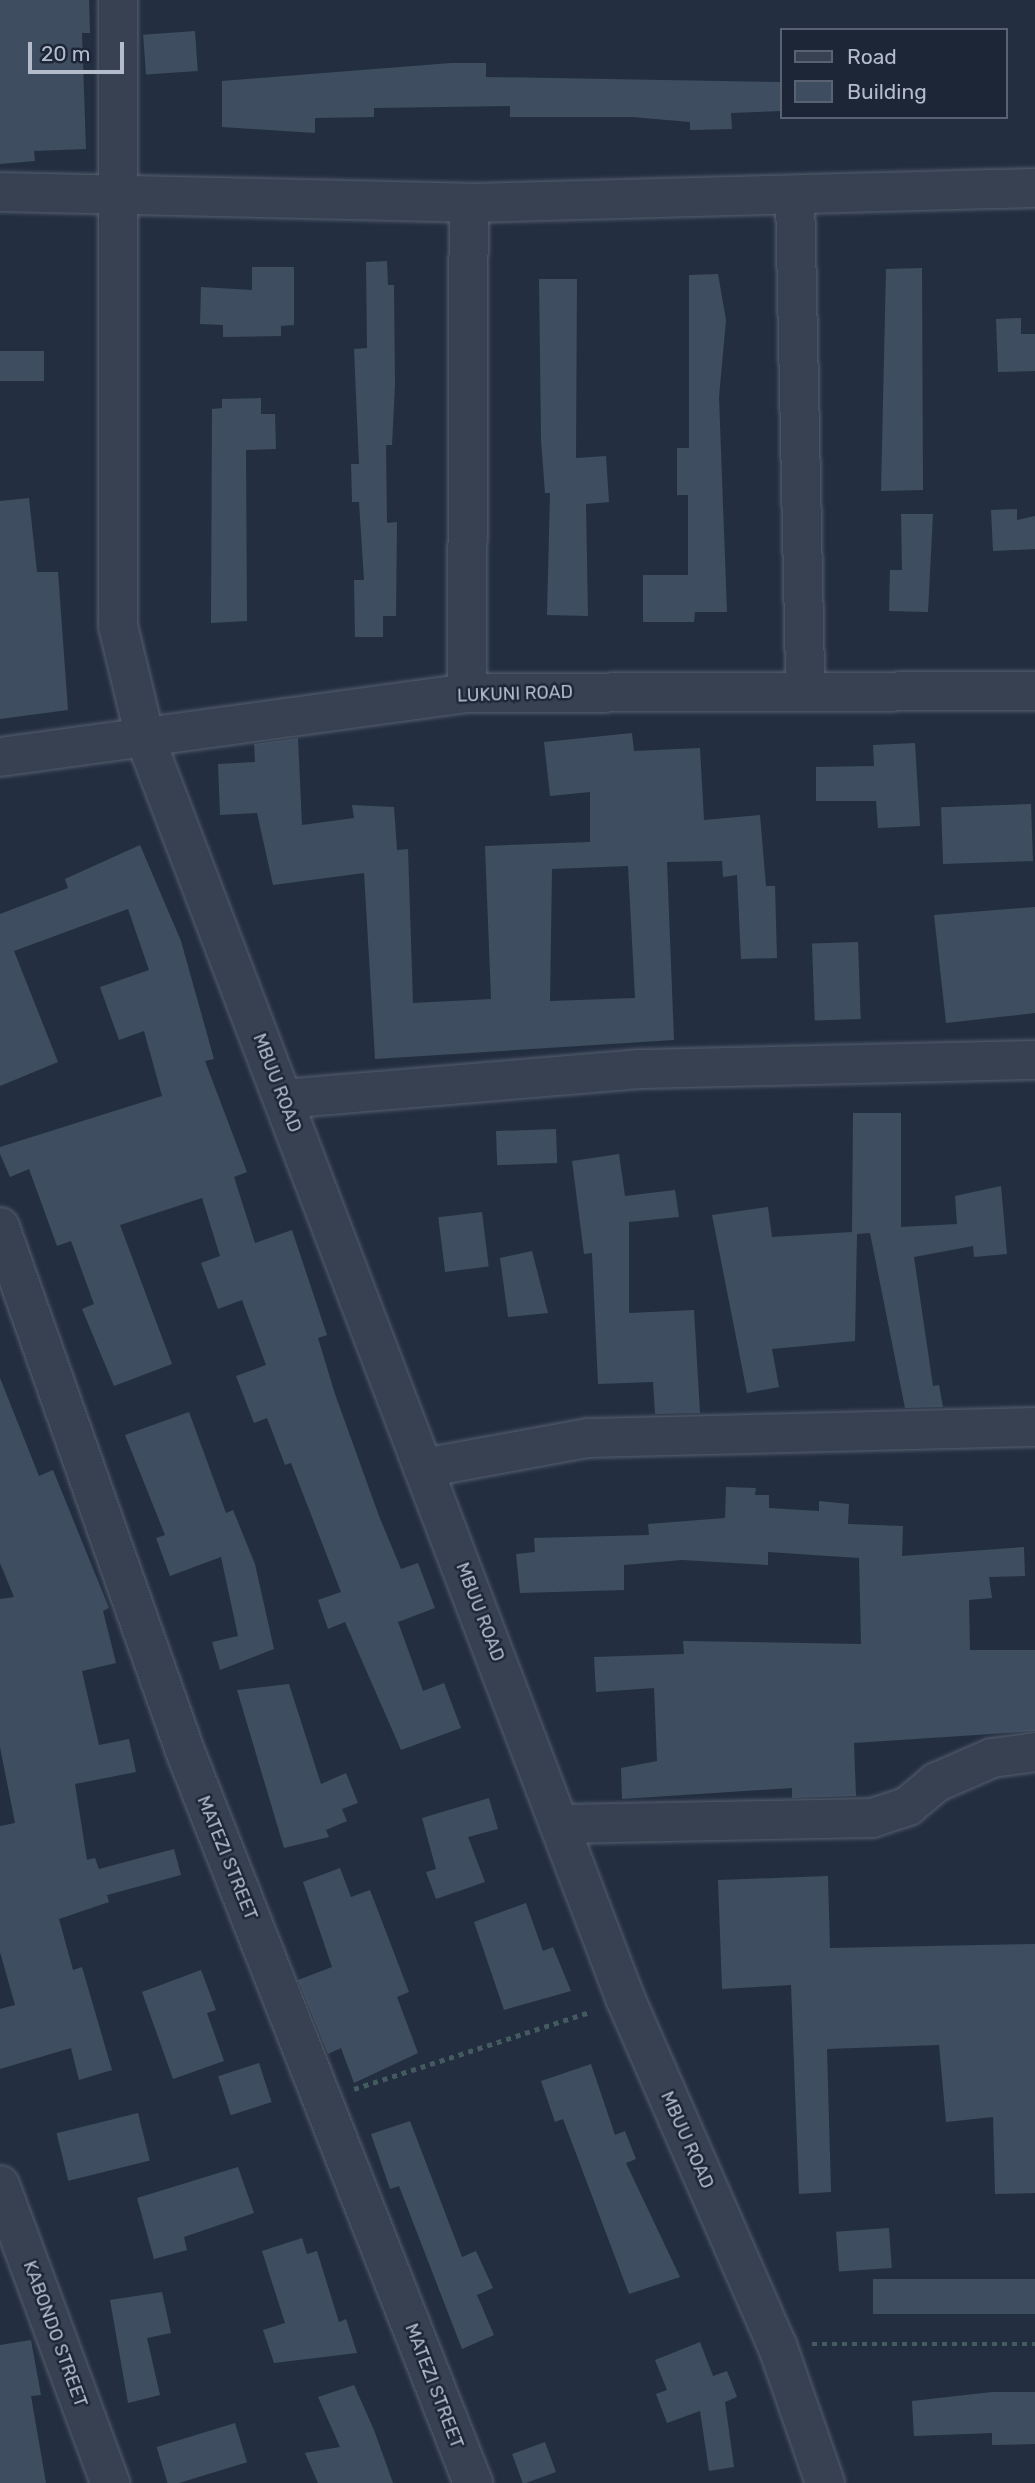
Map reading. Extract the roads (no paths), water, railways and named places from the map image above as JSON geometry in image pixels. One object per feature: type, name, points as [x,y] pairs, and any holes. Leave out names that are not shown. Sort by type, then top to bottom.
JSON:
[{"type":"street","name":"MBUU ROAD","points":[[118,0],[114,194],[118,626],[145,738],[563,1824],[626,2000],[777,2345],[825,2483]]},
{"type":"street","points":[[0,192],[469,203],[1035,188]]},
{"type":"street","points":[[795,196],[805,689]]},
{"type":"street","points":[[467,694],[469,203]]},
{"type":"street","name":"LUKUNI ROAD","points":[[0,757],[467,694],[805,689],[1035,691]]},
{"type":"street","points":[[283,1099],[640,1069],[1035,1060]]},
{"type":"street","name":"MATEZI STREET","points":[[0,1227],[185,1751],[324,2099],[472,2483]]},
{"type":"street","points":[[424,1468],[588,1438],[1035,1427]]},
{"type":"street","points":[[563,1824],[872,1818],[908,1806],[937,1782],[992,1758],[1035,1752]]},
{"type":"street","name":"KABONDO STREET","points":[[0,2185],[110,2483]]}]
